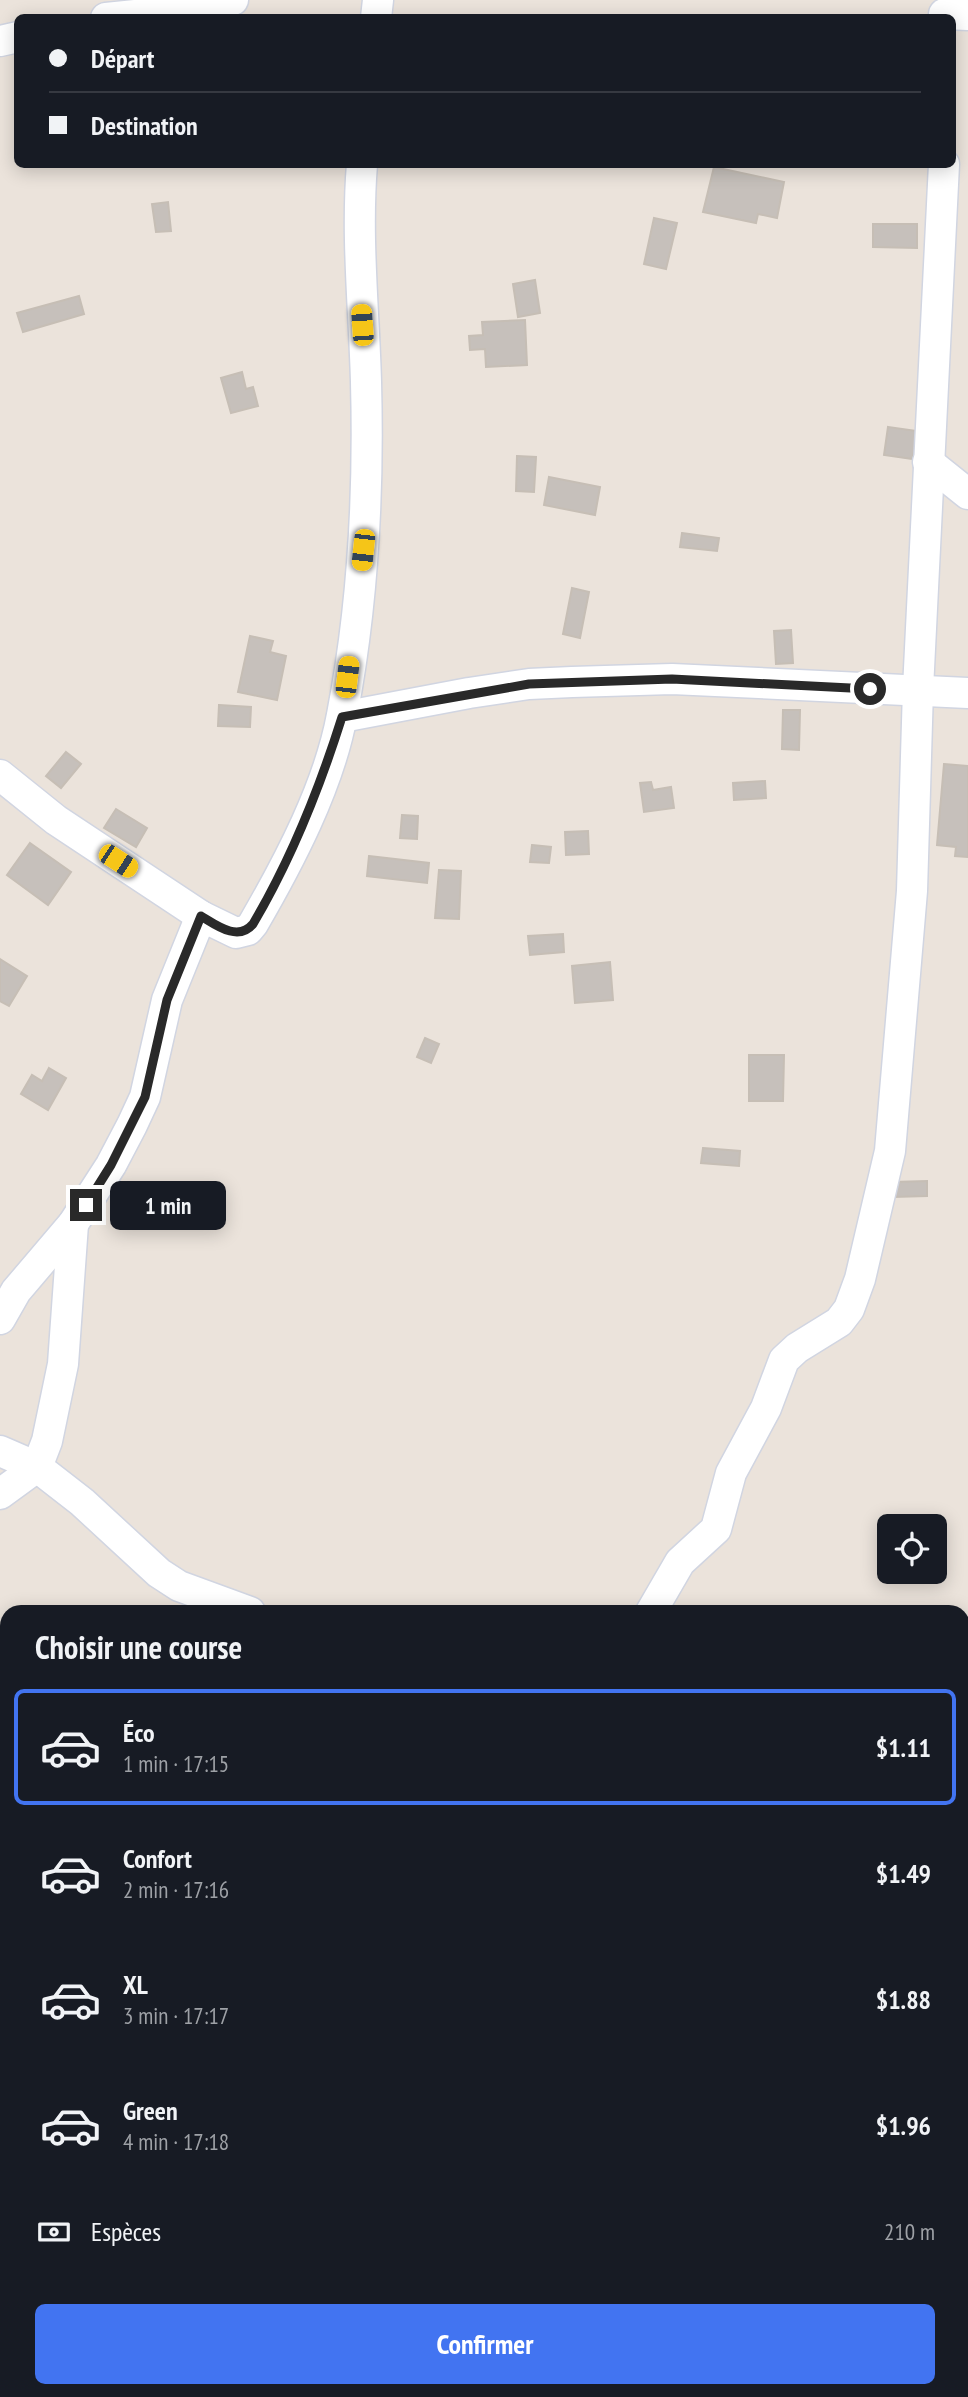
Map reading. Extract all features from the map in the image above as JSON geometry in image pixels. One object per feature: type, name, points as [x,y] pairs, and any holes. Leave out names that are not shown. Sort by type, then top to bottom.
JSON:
[{"type":"street","points":[[144,14],[233,0]]},
{"type":"street","points":[[0,775],[56,820],[201,916],[236,933],[248,930],[253,924],[283,874],[299,838],[342,717],[366,524],[366,381],[359,269],[362,168]]},
{"type":"street","points":[[655,1605],[680,1562],[716,1530],[731,1473],[766,1408],[784,1360],[797,1348],[839,1322],[849,1309],[860,1279],[890,1151],[912,891],[918,689],[944,168]]},
{"type":"street","points":[[928,462],[968,494]]},
{"type":"street","points":[[342,717],[468,693],[540,683],[672,679],[968,693]]},
{"type":"street","points":[[0,1319],[16,1291],[73,1224],[111,1165],[145,1097],[167,1000],[201,916]]},
{"type":"street","points":[[0,1494],[37,1467],[47,1441],[63,1364],[73,1224]]},
{"type":"street","points":[[0,1451],[37,1467],[82,1502],[159,1573],[179,1586],[231,1605]]},
{"type":"building","points":[[714,168],[784,182],[777,218],[758,214],[756,223],[703,212]]},
{"type":"building","points":[[168,202],[171,231],[156,232],[152,204]]},
{"type":"building","points":[[654,218],[677,223],[666,269],[644,264]]},
{"type":"building","points":[[873,224],[917,224],[917,248],[873,247]]},
{"type":"building","points":[[535,280],[540,313],[518,317],[513,284]]},
{"type":"building","points":[[79,296],[84,314],[23,332],[17,313]]},
{"type":"building","points":[[525,320],[527,365],[486,367],[485,349],[470,350],[469,336],[483,335],[482,322]]},
{"type":"building","points":[[242,372],[246,389],[253,387],[258,406],[231,413],[221,378]]},
{"type":"building","points":[[888,427],[917,431],[913,459],[884,455]]},
{"type":"building","points":[[517,456],[536,457],[534,492],[516,491]]},
{"type":"building","points":[[549,477],[600,487],[595,515],[544,505]]},
{"type":"building","points":[[682,533],[719,538],[717,551],[680,547]]},
{"type":"building","points":[[572,588],[589,592],[580,638],[563,634]]},
{"type":"building","points":[[791,630],[793,663],[776,664],[774,631]]},
{"type":"building","points":[[250,636],[273,641],[270,652],[286,656],[277,700],[238,692]]},
{"type":"building","points":[[219,705],[251,707],[250,727],[218,726]]},
{"type":"building","points":[[783,710],[800,710],[799,750],[782,749]]},
{"type":"building","points":[[66,752],[81,764],[61,788],[46,776]]},
{"type":"building","points":[[944,764],[968,766],[968,857],[955,856],[956,847],[937,845]]},
{"type":"building","points":[[765,781],[766,798],[734,800],[733,783]]},
{"type":"building","points":[[651,782],[653,790],[671,787],[674,808],[644,812],[640,783]]},
{"type":"building","points":[[116,809],[147,828],[136,847],[104,828]]},
{"type":"building","points":[[402,815],[418,816],[417,839],[400,838]]},
{"type":"building","points":[[588,831],[589,854],[566,855],[565,832]]},
{"type":"building","points":[[30,843],[71,872],[48,905],[7,875]]},
{"type":"building","points":[[532,845],[551,847],[549,863],[530,862]]},
{"type":"building","points":[[369,856],[429,863],[427,883],[367,876]]},
{"type":"building","points":[[439,870],[461,871],[459,919],[435,918]]},
{"type":"building","points":[[563,934],[564,952],[530,955],[528,936]]},
{"type":"building","points":[[0,959],[27,976],[9,1006],[0,1001]]},
{"type":"building","points":[[610,962],[613,1000],[575,1003],[572,966]]},
{"type":"building","points":[[425,1038],[439,1044],[431,1063],[417,1057]]},
{"type":"building","points":[[749,1055],[784,1055],[783,1101],[749,1101]]},
{"type":"building","points":[[49,1068],[66,1078],[48,1110],[21,1094],[32,1075],[42,1081]]},
{"type":"building","points":[[703,1148],[740,1151],[739,1166],[701,1163]]},
{"type":"building","points":[[927,1181],[927,1196],[893,1197],[892,1182]]},
{"type":"route","points":[[86,1205],[111,1165],[145,1097],[167,1000],[201,916],[236,933],[248,930],[253,924],[283,874],[299,838],[342,717],[529,684],[672,679],[870,689]]}]
